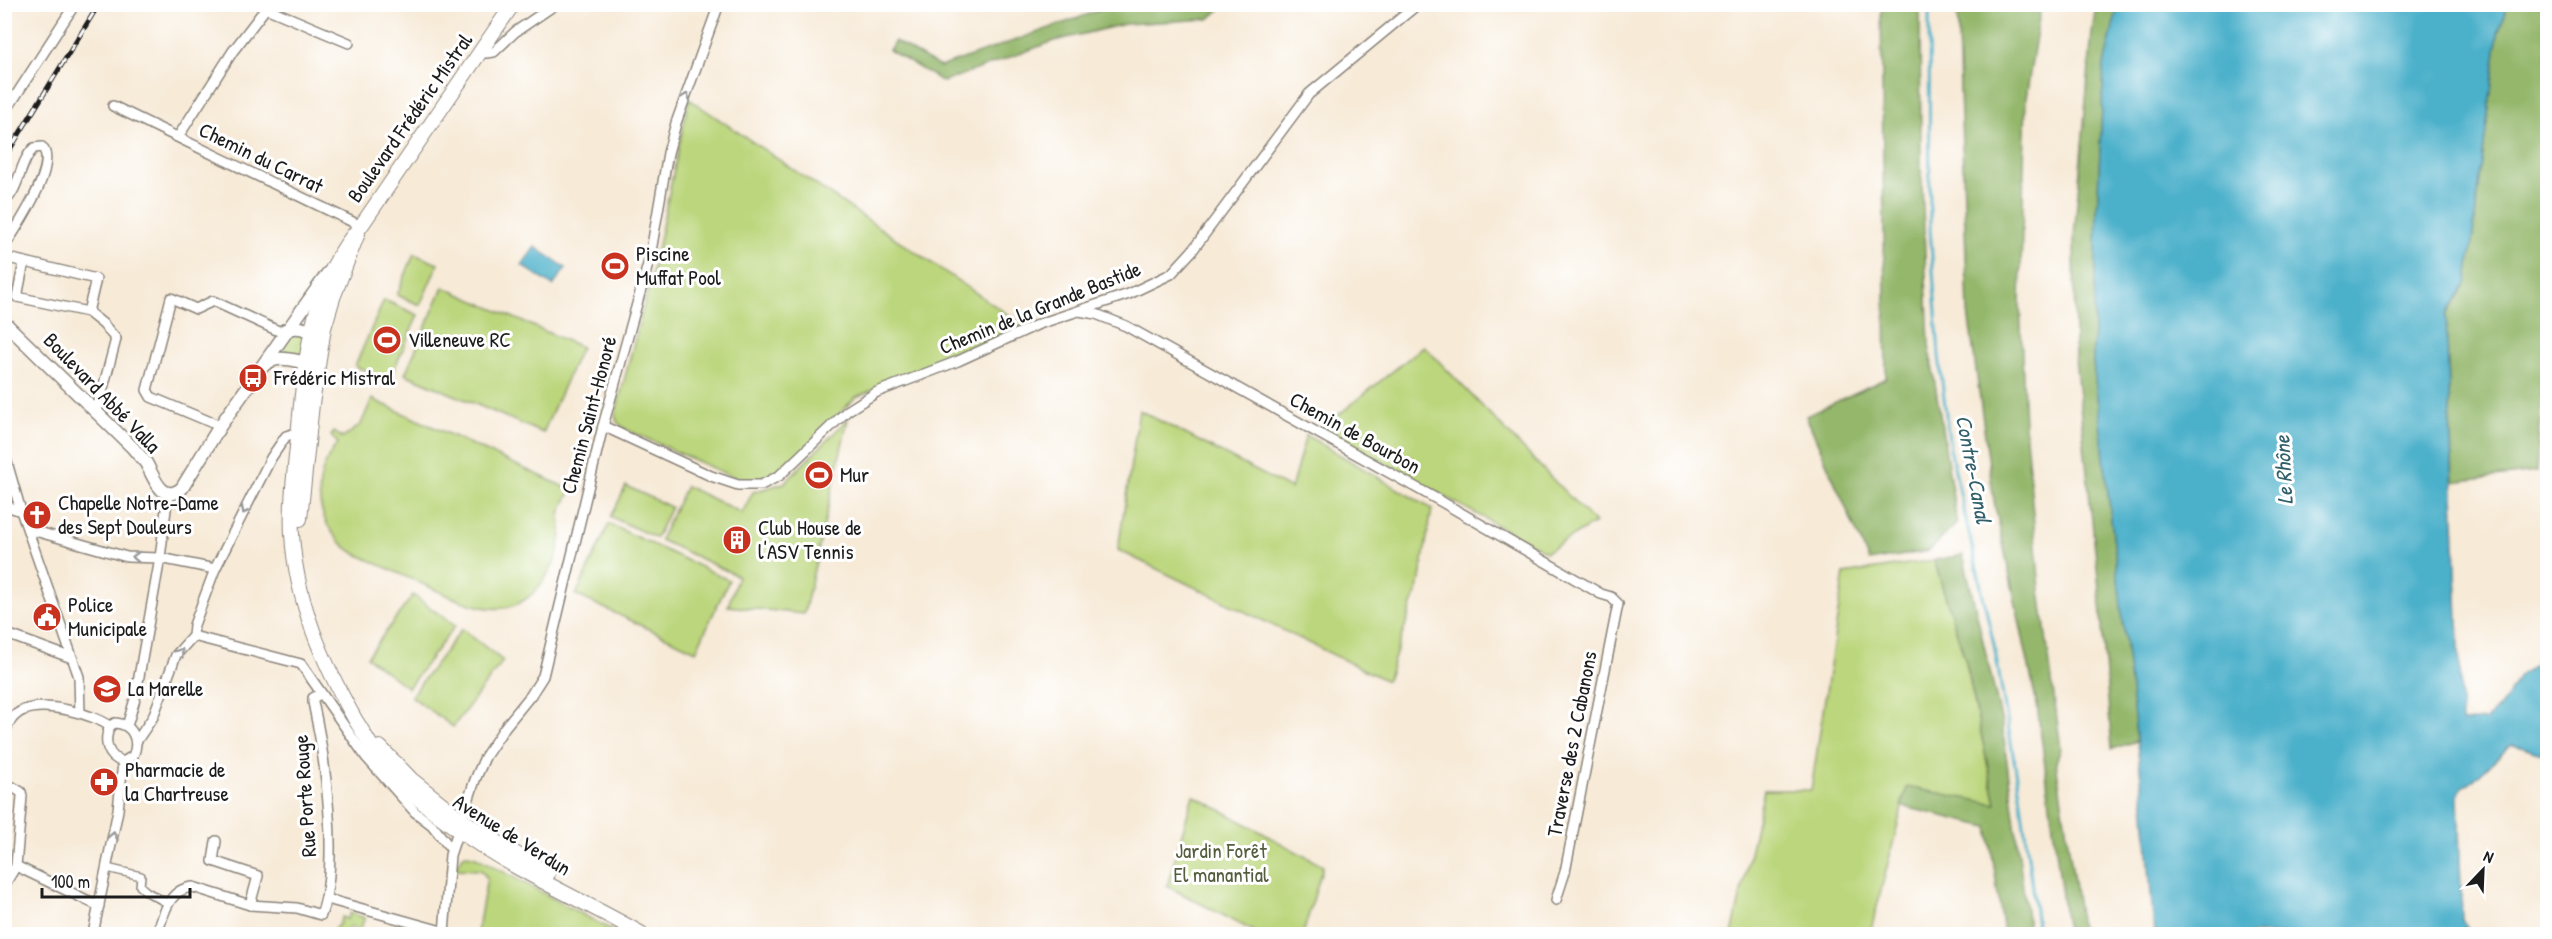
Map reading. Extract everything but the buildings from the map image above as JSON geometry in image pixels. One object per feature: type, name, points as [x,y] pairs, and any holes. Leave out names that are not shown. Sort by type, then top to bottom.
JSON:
[{"type":"main road","name":"Boulevard Frédéric Mistral","points":[[314,358],[312,334],[332,267],[344,244],[361,226],[513,4]]},
{"type":"main road","name":"Boulevard Frédéric Mistral","points":[[314,358],[333,298],[361,226]]},
{"type":"main road","name":"Avenue de Verdun","points":[[314,358],[299,432],[292,514],[295,561],[319,650],[340,695],[385,766],[406,789],[525,871],[642,934]]},
{"type":"main road","name":"Avenue de Verdun","points":[[301,585],[299,535],[314,358]]},
{"type":"street","points":[[4,114],[75,4]]},
{"type":"street","points":[[482,51],[494,52],[514,32],[556,4]]},
{"type":"street","name":"Chemin Saint-Honoré","points":[[441,932],[451,849],[485,757],[543,676],[603,426],[651,257],[668,153],[676,123],[719,4]]},
{"type":"street","name":"Chemin de la Grande Bastide","points":[[603,426],[711,476],[738,485],[761,485],[779,476],[846,411],[877,392],[958,360],[1039,324],[1129,294],[1171,274],[1192,251],[1309,94],[1418,4]]},
{"type":"street","points":[[267,6],[349,43]]},
{"type":"street","name":"Chemin du Carrat","points":[[178,137],[233,51],[267,6]]},
{"type":"street","name":"Chemin du Carrat","points":[[113,106],[361,226]]},
{"type":"street","points":[[4,202],[10,195],[26,158],[34,148],[42,147],[47,157],[38,186],[31,204],[4,247]]},
{"type":"street","points":[[4,257],[96,279],[88,312]]},
{"type":"street","points":[[24,262],[17,297],[88,312],[116,339],[97,411]]},
{"type":"street","name":"Boulevard Frédéric Mistral","points":[[168,493],[182,488],[220,426],[284,332],[332,267]]},
{"type":"street","points":[[220,426],[151,396],[147,390],[171,298],[196,309],[213,301],[284,332],[293,327],[301,327],[312,334]]},
{"type":"street","name":"Chemin de Bourbon","points":[[1078,311],[1096,314],[1126,326],[1442,502],[1601,594],[1611,597]]},
{"type":"street","name":"Boulevard Abbé Valla","points":[[4,322],[133,448],[161,490],[168,493]]},
{"type":"street","points":[[260,368],[271,360],[279,358],[314,358]]},
{"type":"street","points":[[123,762],[133,756],[136,742],[153,717],[176,655],[193,636],[215,569],[277,448],[286,436],[299,432]]},
{"type":"street","points":[[4,452],[21,511],[80,685],[80,713]]},
{"type":"street","points":[[136,742],[127,726],[135,699],[160,558],[168,493]]},
{"type":"street","points":[[4,505],[21,511]]},
{"type":"street","points":[[28,529],[127,557],[160,558],[215,569]]},
{"type":"street","name":"Traverse des 2 Cabanons","points":[[1556,900],[1565,872],[1618,604],[1611,597]]},
{"type":"street","points":[[4,633],[72,658]]},
{"type":"street","points":[[193,636],[301,664],[366,757],[415,812],[432,825],[451,849]]},
{"type":"street","name":"Rue Porte Rouge","points":[[320,694],[313,698],[313,702],[321,736],[329,833],[327,899]]},
{"type":"street","points":[[4,734],[9,722],[23,710],[42,707],[80,713],[101,720],[110,726]]},
{"type":"street","points":[[123,762],[115,759],[108,748],[106,738],[110,726],[115,723],[127,726]]},
{"type":"street","points":[[93,934],[118,810],[123,762]]},
{"type":"street","points":[[4,782],[21,792],[22,796],[16,866],[4,886]]},
{"type":"street","points":[[216,841],[213,861],[258,876],[250,905]]},
{"type":"street","points":[[16,866],[99,906]]},
{"type":"street","points":[[107,868],[141,876],[140,886],[167,903]]},
{"type":"street","points":[[157,934],[167,903],[180,890],[193,887],[250,905],[297,908],[321,915],[327,899],[441,932]]},
{"type":"green space","points":[[1117,4],[1225,5],[1209,19],[1125,24],[1054,41],[943,82],[889,50],[895,41],[940,67]]},
{"type":"green space","points":[[1881,5],[1920,5],[1921,162],[1929,345],[1957,523],[1929,551],[1869,561],[1806,416],[1886,378]]},
{"type":"green space","points":[[1957,5],[2041,5],[2026,98],[2020,302],[2025,426],[2040,590],[2061,749],[2056,762],[2082,934],[2067,934],[2037,705],[1994,501],[1968,312]]},
{"type":"green space","points":[[2096,5],[2118,5],[2104,65],[2093,362],[2137,741],[2112,749],[2098,578],[2075,358],[2074,237]]},
{"type":"green space","points":[[2507,5],[2547,5],[2548,308],[2536,472],[2453,482],[2446,315],[2467,282],[2498,34]]},
{"type":"green space","points":[[689,99],[1025,326],[856,397],[790,464],[776,474],[760,479],[747,480],[728,475],[625,429],[617,422],[615,415],[651,278]]},
{"type":"green space","points":[[414,254],[438,264],[420,305],[397,295]]},
{"type":"green space","points":[[443,287],[581,347],[543,433],[405,374]]},
{"type":"green space","name":"Villeneuve RC","points":[[384,300],[418,315],[389,381],[355,366]]},
{"type":"green space","points":[[290,334],[300,334],[304,338],[303,355],[299,356],[280,350]]},
{"type":"green space","points":[[1424,346],[1595,523],[1546,552],[1321,429]]},
{"type":"green space","points":[[372,399],[571,490],[561,512],[559,547],[555,561],[540,585],[527,599],[512,606],[480,607],[444,594],[354,553],[341,543],[324,517],[320,502],[322,472],[328,457],[338,443],[331,436],[334,432],[343,438],[361,424]]},
{"type":"green space","points":[[1139,410],[1291,489],[1306,435],[1432,509],[1419,584],[1387,681],[1118,550]]},
{"type":"green space","points":[[848,419],[804,614],[728,606],[738,576],[660,540],[686,486],[742,513],[753,492],[784,483]]},
{"type":"green space","points":[[626,486],[671,507],[656,538],[611,517]]},
{"type":"green space","points":[[609,524],[729,580],[696,651],[576,595]]},
{"type":"green space","points":[[1963,555],[2002,723],[2029,934],[2004,934],[1988,827],[1901,806],[1907,787],[1996,804],[1966,662],[1934,560]]},
{"type":"green space","points":[[1934,560],[1966,662],[1996,805],[1907,788],[1870,934],[1732,934],[1764,790],[1811,790],[1844,574]]},
{"type":"green space","points":[[413,595],[455,626],[408,688],[367,657]]},
{"type":"green space","points":[[462,629],[503,661],[453,727],[411,696]]},
{"type":"green space","name":"Jardin Forêt El manantial","points":[[1193,795],[1323,866],[1303,934],[1259,934],[1167,886]]},
{"type":"green space","points":[[464,855],[474,856],[619,934],[477,934],[487,878],[481,870],[454,869]]},
{"type":"green space","points":[[350,913],[365,918],[358,933],[351,926],[344,934],[336,934],[333,931],[342,917],[348,919]]},
{"type":"water","name":"Le Rhône","points":[[2118,5],[2507,5],[2498,34],[2467,282],[2446,315],[2462,722],[2486,720],[2505,701],[2519,676],[2535,665],[2547,672],[2548,754],[2511,745],[2469,784],[2463,786],[2458,795],[2462,919],[2471,934],[2154,934],[2145,813],[2093,362],[2104,65]]},
{"type":"water","points":[[535,247],[566,268],[553,286],[522,265]]},
{"type":"waterway","name":"Contre-Canal","points":[[1929,4],[1930,228],[1939,356],[1950,448],[1994,645],[2020,794],[2038,934]]},
{"type":"railway","points":[[4,159],[99,4]]},
{"type":"place","name":"Piscine Muffat Pool","points":[[615,266]]},
{"type":"place","name":"Villeneuve RC","points":[[387,340]]},
{"type":"place","name":"Frédéric Mistral","points":[[253,378]]},
{"type":"place","name":"Mur","points":[[819,475]]},
{"type":"place","name":"Chapelle Notre-Dame des Sept Douleurs","points":[[37,515]]},
{"type":"place","name":"Club House de l'ASV Tennis","points":[[737,540]]},
{"type":"place","name":"Police Municipale","points":[[47,617]]},
{"type":"place","name":"La Marelle","points":[[107,689]]},
{"type":"place","name":"Pharmacie de la Chartreuse","points":[[104,782]]}]
